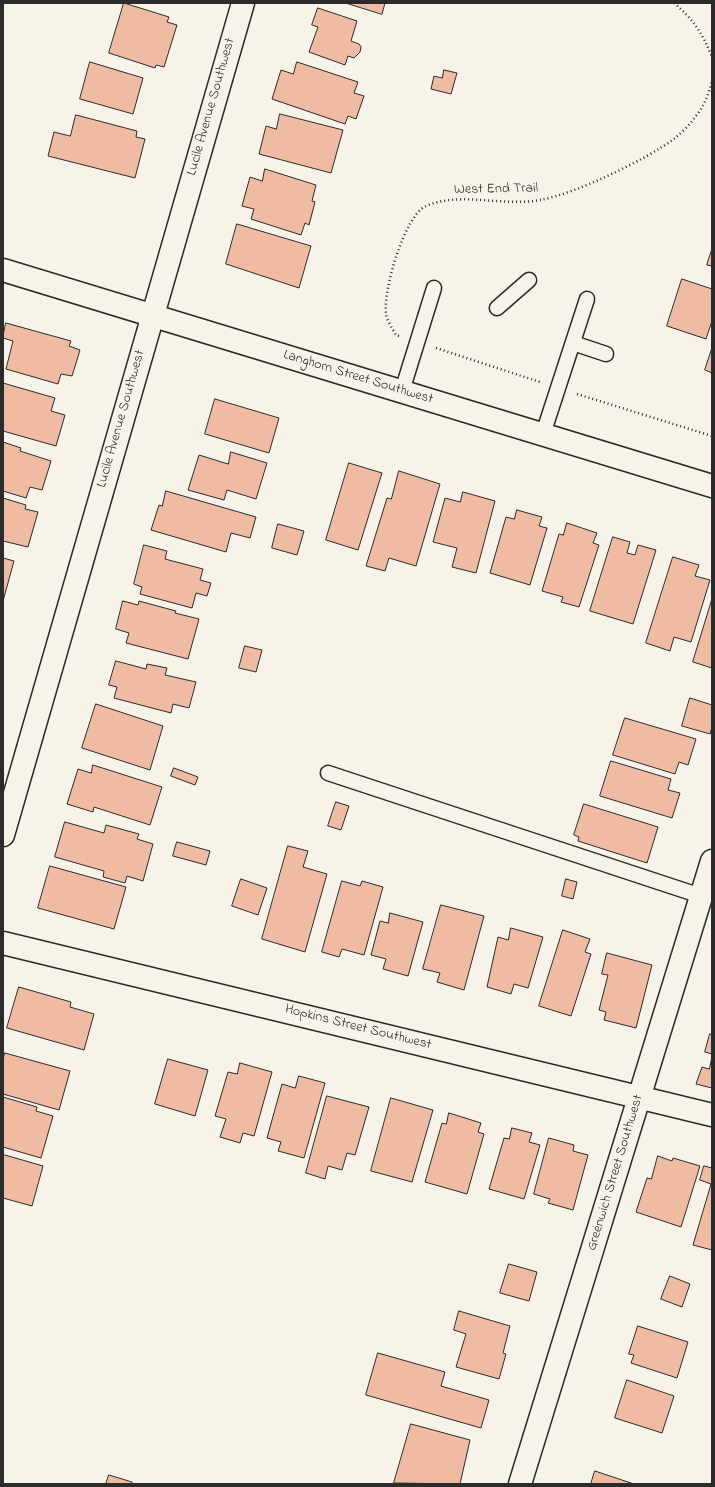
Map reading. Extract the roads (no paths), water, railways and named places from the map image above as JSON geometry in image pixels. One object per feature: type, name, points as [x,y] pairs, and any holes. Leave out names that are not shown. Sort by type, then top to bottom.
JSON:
[{"type":"street","name":"Lucile Avenue Southwest","points":[[3,835],[243,3]]},
{"type":"street","name":"Langhorn Street Southwest","points":[[3,270],[712,486]]},
{"type":"street","name":"Greenwich Street Southwest","points":[[520,1484],[712,861]]},
{"type":"street","name":"Hopkins Street Southwest","points":[[3,943],[640,1096],[712,1115]]},
{"type":"lane","points":[[497,308],[529,280]]},
{"type":"lane","points":[[402,391],[434,288]]},
{"type":"lane","points":[[543,434],[587,299]]},
{"type":"lane","points":[[573,343],[606,354]]},
{"type":"lane","points":[[328,773],[701,896]]}]
